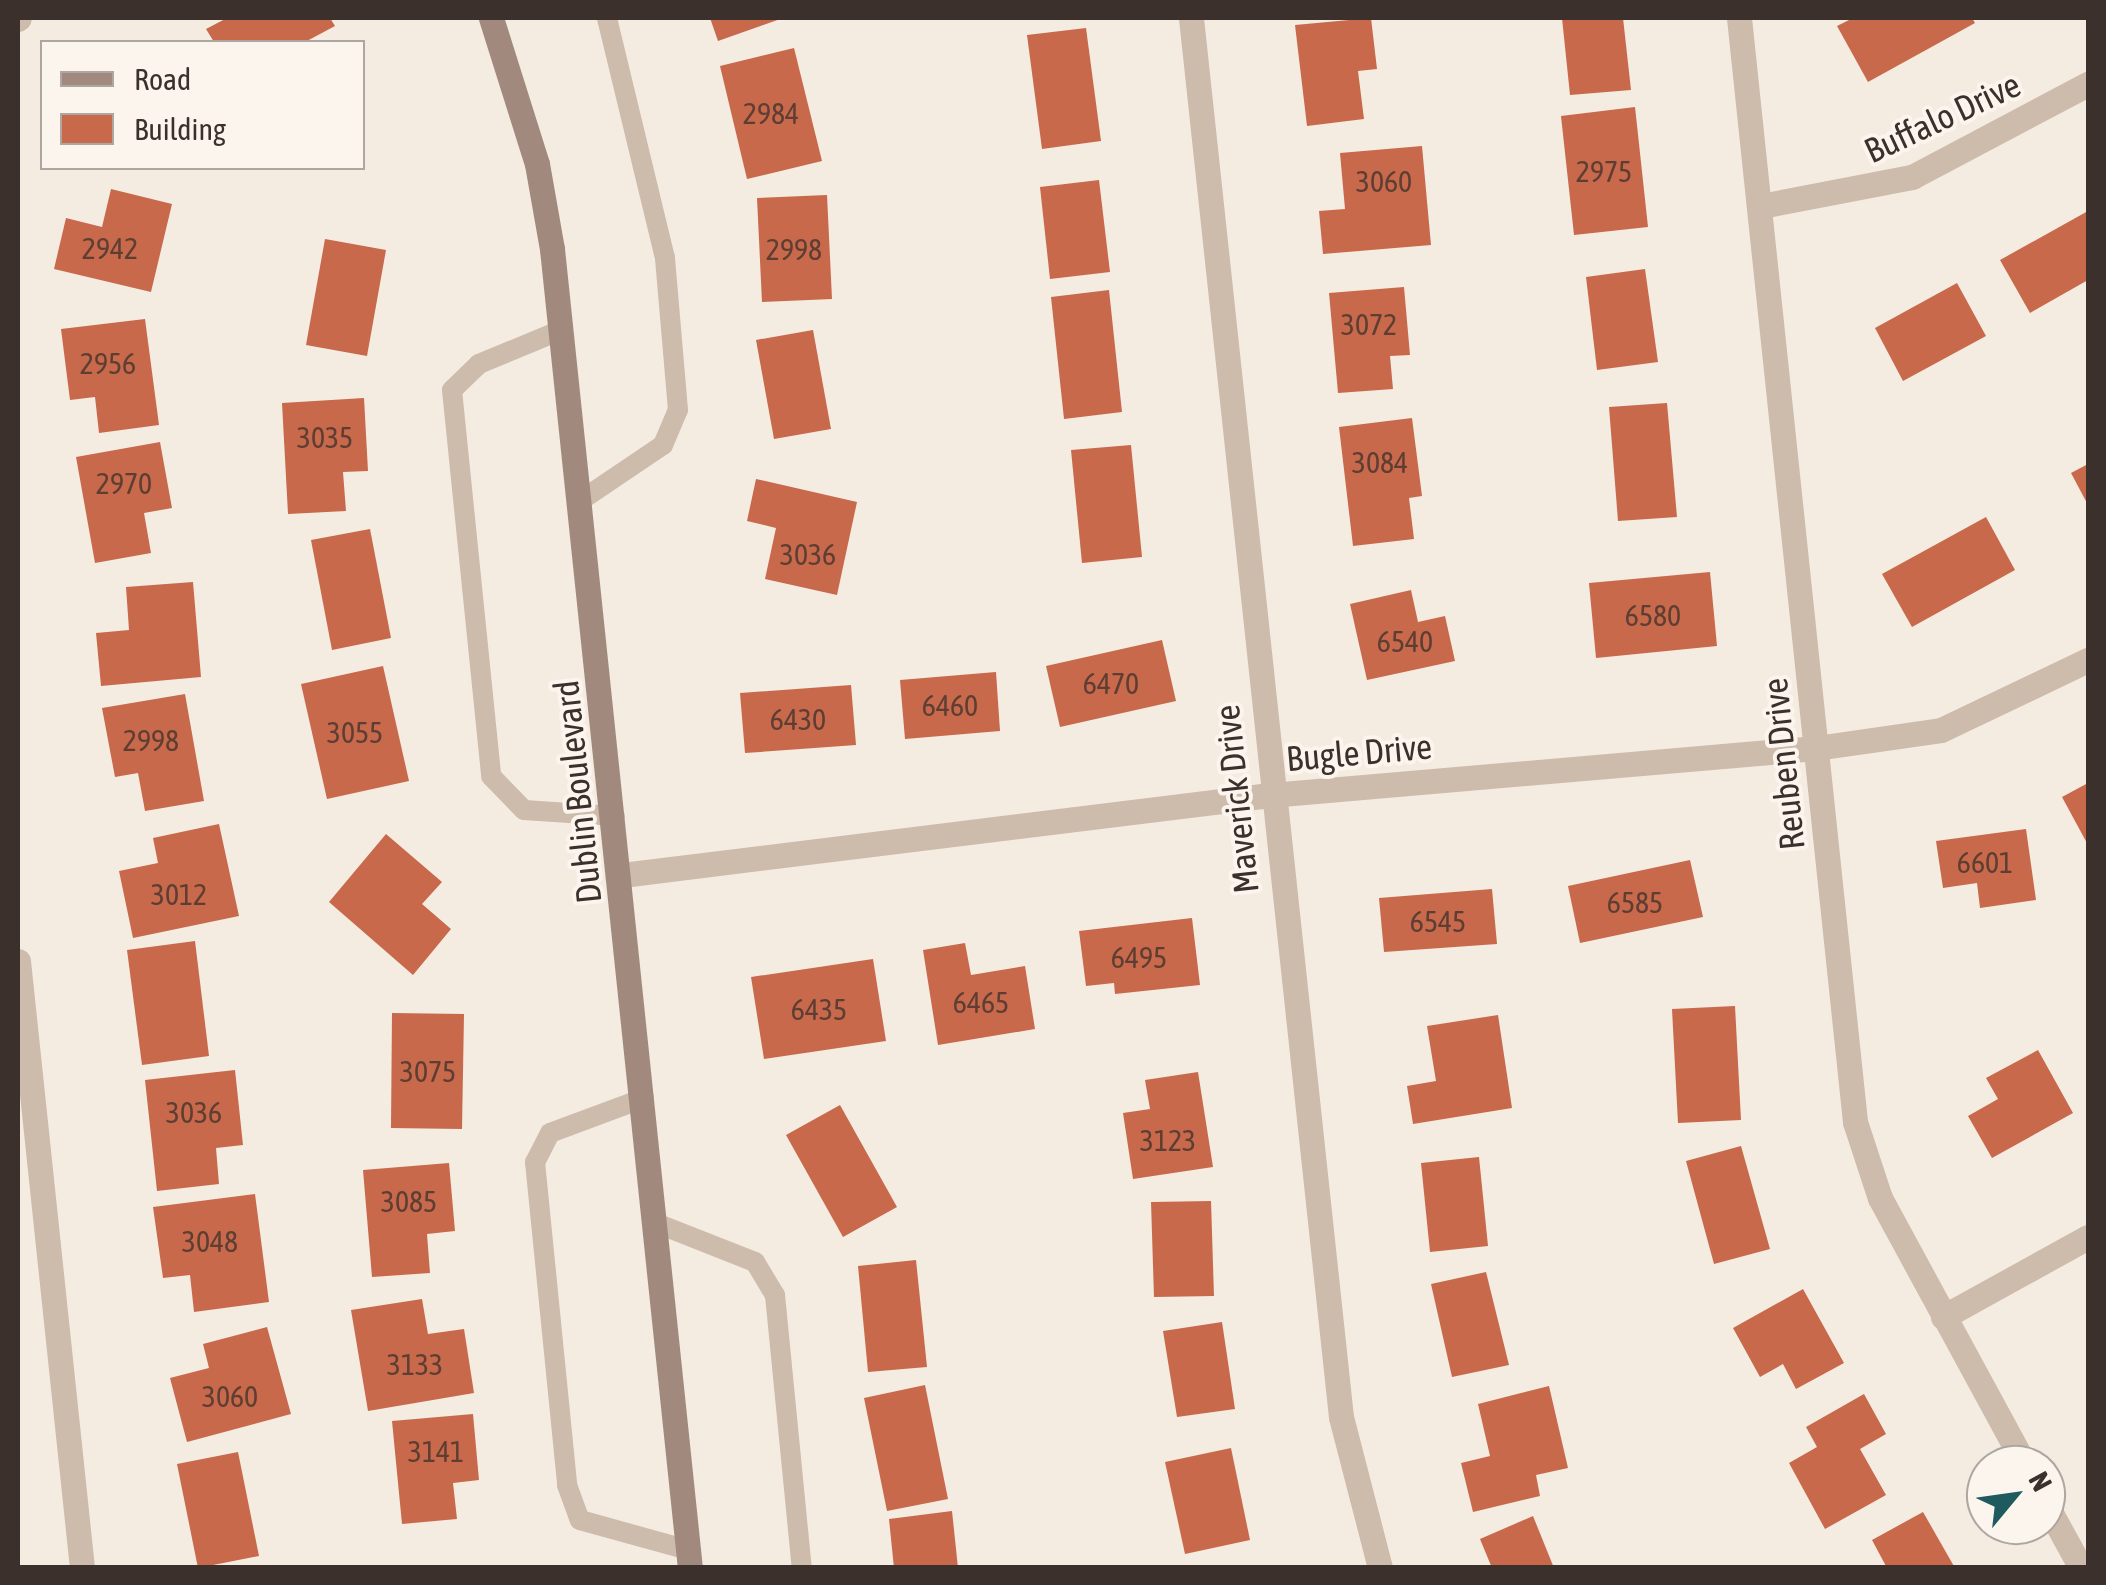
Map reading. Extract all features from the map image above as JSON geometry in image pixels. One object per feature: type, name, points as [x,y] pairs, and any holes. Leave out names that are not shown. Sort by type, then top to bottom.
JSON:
[{"type":"main road","name":"Dublin Boulevard","points":[[491,18],[537,164],[561,330],[622,875],[689,1559]]},
{"type":"street","name":"Maverick Drive","points":[[1192,18],[1270,795],[1341,1417],[1380,1568]]},
{"type":"street","name":"Reuben Drive","points":[[1739,18],[1855,1122],[1880,1198],[2013,1445]]},
{"type":"street","name":"Buffalo Drive","points":[[1761,206],[1912,177],[2088,84]]},
{"type":"street","name":"Bugle Drive","points":[[622,875],[1270,795],[1816,748],[1941,730],[2088,660]]},
{"type":"street","points":[[18,961],[82,1568]]},
{"type":"street","points":[[1943,1317],[2088,1237]]},
{"type":"street","points":[[2066,1541],[2081,1568]]},
{"type":"lane","points":[[580,501],[663,445],[678,410],[666,258],[606,18]]},
{"type":"lane","points":[[561,330],[478,364],[452,390],[491,776],[524,810],[615,816]]},
{"type":"lane","points":[[644,1098],[550,1133],[535,1162],[566,1485],[580,1520],[689,1559]]},
{"type":"lane","points":[[656,1223],[755,1262],[775,1295],[802,1568]]},
{"type":"building","points":[[227,18],[330,18],[335,26],[309,40],[213,40],[206,29]]},
{"type":"building","points":[[710,18],[783,18],[718,41]]},
{"type":"building","points":[[1371,18],[1377,69],[1358,71],[1364,119],[1307,126],[1295,25]]},
{"type":"building","points":[[1562,18],[1623,18],[1631,90],[1570,95]]},
{"type":"building","points":[[1853,18],[1972,18],[1975,23],[1868,82],[1837,26]]},
{"type":"building","points":[[1086,28],[1101,141],[1042,149],[1027,35]]},
{"type":"building","points":[[794,48],[822,161],[747,179],[720,66]]},
{"type":"building","points":[[1635,107],[1648,227],[1574,235],[1561,116]]},
{"type":"building","points":[[1422,146],[1431,245],[1323,254],[1319,211],[1345,209],[1340,153]]},
{"type":"building","points":[[1099,180],[1110,272],[1050,279],[1040,187]]},
{"type":"building","points":[[111,189],[172,204],[151,292],[54,269],[66,218],[102,227]]},
{"type":"building","points":[[827,195],[832,299],[762,302],[757,198]]},
{"type":"building","points":[[2088,211],[2088,280],[2030,313],[2000,260]]},
{"type":"building","points":[[325,239],[386,250],[367,356],[306,345]]},
{"type":"building","points":[[1645,269],[1658,362],[1597,370],[1586,277]]},
{"type":"building","points":[[1957,283],[1986,336],[1903,381],[1875,328]]},
{"type":"building","points":[[1404,287],[1410,355],[1390,356],[1393,389],[1338,393],[1329,293]]},
{"type":"building","points":[[1109,290],[1122,412],[1064,419],[1051,297]]},
{"type":"building","points":[[145,319],[159,425],[99,433],[95,397],[70,400],[61,329]]},
{"type":"building","points":[[813,330],[831,429],[774,439],[756,340]]},
{"type":"building","points":[[364,398],[368,471],[343,472],[346,511],[288,514],[282,403]]},
{"type":"building","points":[[1667,403],[1677,517],[1618,521],[1609,407]]},
{"type":"building","points":[[1412,418],[1422,496],[1409,498],[1414,539],[1353,546],[1339,427]]},
{"type":"building","points":[[160,442],[172,508],[144,513],[151,553],[95,563],[76,457]]},
{"type":"building","points":[[1131,445],[1142,557],[1082,563],[1071,450]]},
{"type":"building","points":[[2088,464],[2088,505],[2071,473]]},
{"type":"building","points":[[756,479],[857,502],[837,595],[765,579],[776,528],[747,521]]},
{"type":"building","points":[[1986,517],[2015,570],[1912,627],[1882,574]]},
{"type":"building","points":[[370,529],[391,638],[332,650],[311,540]]},
{"type":"building","points":[[1710,572],[1717,646],[1596,658],[1589,583]]},
{"type":"building","points":[[193,582],[201,677],[101,686],[96,633],[129,630],[126,587]]},
{"type":"building","points":[[1411,590],[1418,622],[1445,616],[1455,661],[1367,680],[1350,604]]},
{"type":"building","points":[[1162,640],[1176,701],[1060,727],[1046,666]]},
{"type":"building","points":[[383,666],[409,781],[327,799],[301,684]]},
{"type":"building","points":[[996,672],[1000,731],[905,739],[900,680]]},
{"type":"building","points":[[851,685],[856,745],[745,753],[740,693]]},
{"type":"building","points":[[185,694],[204,801],[145,811],[138,773],[115,777],[102,708]]},
{"type":"building","points":[[2088,783],[2088,845],[2062,797]]},
{"type":"building","points":[[219,824],[239,916],[133,938],[119,871],[158,863],[153,838]]},
{"type":"building","points":[[2026,829],[2036,900],[1980,908],[1977,883],[1943,888],[1936,841]]},
{"type":"building","points":[[386,834],[442,882],[422,904],[451,929],[413,975],[329,902]]},
{"type":"building","points":[[1690,860],[1703,917],[1580,943],[1568,886]]},
{"type":"building","points":[[1492,889],[1497,944],[1384,952],[1379,898]]},
{"type":"building","points":[[1192,918],[1200,985],[1115,994],[1114,983],[1086,986],[1079,931]]},
{"type":"building","points":[[195,941],[209,1056],[142,1065],[127,950]]},
{"type":"building","points":[[965,943],[971,975],[1025,966],[1035,1029],[938,1045],[923,950]]},
{"type":"building","points":[[873,959],[886,1041],[764,1059],[751,977]]},
{"type":"building","points":[[1735,1006],[1741,1120],[1678,1123],[1672,1009]]},
{"type":"building","points":[[392,1013],[464,1014],[462,1129],[391,1128]]},
{"type":"building","points":[[1498,1015],[1512,1108],[1413,1124],[1407,1086],[1436,1081],[1427,1026]]},
{"type":"building","points":[[2038,1050],[2073,1113],[1992,1158],[1968,1116],[1998,1099],[1986,1078]]},
{"type":"building","points":[[235,1070],[243,1145],[216,1148],[219,1184],[157,1191],[145,1080]]},
{"type":"building","points":[[1198,1072],[1213,1167],[1133,1179],[1123,1113],[1150,1109],[1145,1080]]},
{"type":"building","points":[[840,1105],[897,1207],[843,1237],[786,1135]]},
{"type":"building","points":[[1741,1146],[1770,1249],[1714,1264],[1686,1161]]},
{"type":"building","points":[[1479,1157],[1488,1246],[1430,1252],[1421,1163]]},
{"type":"building","points":[[449,1163],[455,1231],[427,1234],[430,1273],[372,1277],[363,1170]]},
{"type":"building","points":[[255,1194],[269,1302],[194,1312],[190,1275],[163,1278],[153,1207]]},
{"type":"building","points":[[1211,1201],[1214,1296],[1154,1297],[1151,1202]]},
{"type":"building","points":[[916,1260],[927,1367],[868,1372],[858,1266]]},
{"type":"building","points":[[1486,1272],[1509,1365],[1452,1377],[1431,1284]]},
{"type":"building","points":[[1803,1289],[1844,1363],[1796,1389],[1783,1364],[1760,1377],[1733,1328]]},
{"type":"building","points":[[422,1299],[428,1334],[464,1329],[474,1393],[368,1411],[351,1310]]},
{"type":"building","points":[[1222,1322],[1235,1409],[1177,1417],[1163,1331]]},
{"type":"building","points":[[267,1327],[291,1414],[187,1442],[170,1378],[209,1368],[203,1344]]},
{"type":"building","points":[[925,1385],[948,1499],[887,1511],[864,1398]]},
{"type":"building","points":[[1549,1386],[1568,1468],[1536,1475],[1540,1496],[1473,1512],[1461,1463],[1490,1456],[1478,1404]]},
{"type":"building","points":[[1864,1394],[1886,1434],[1860,1449],[1886,1495],[1825,1529],[1789,1463],[1817,1447],[1806,1427]]},
{"type":"building","points":[[473,1414],[479,1480],[453,1483],[457,1519],[402,1524],[392,1421]]},
{"type":"building","points":[[1231,1448],[1250,1540],[1185,1554],[1165,1462]]},
{"type":"building","points":[[238,1452],[259,1556],[198,1568],[177,1464]]},
{"type":"building","points":[[952,1511],[958,1568],[894,1568],[889,1519]]},
{"type":"building","points":[[1923,1512],[1955,1568],[1887,1568],[1872,1540]]},
{"type":"building","points":[[1533,1516],[1554,1568],[1492,1568],[1480,1539]]}]
